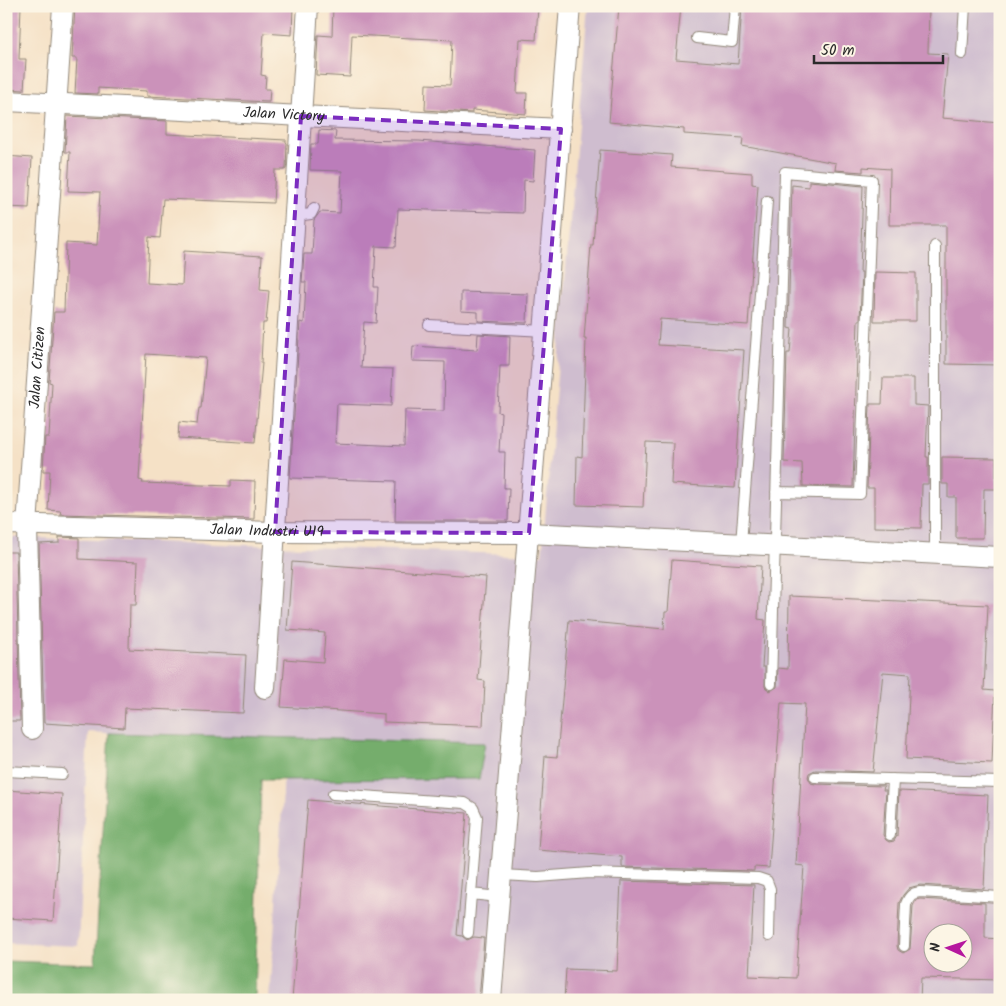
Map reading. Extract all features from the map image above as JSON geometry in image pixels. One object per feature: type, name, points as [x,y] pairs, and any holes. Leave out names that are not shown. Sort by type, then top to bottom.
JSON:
[{"type":"street","name":"Jalan Citizen","points":[[32,729],[27,526],[63,6]]},
{"type":"street","points":[[265,688],[308,6]]},
{"type":"street","points":[[491,1000],[570,6]]},
{"type":"street","name":"Jalan Victory","points":[[6,101],[560,129]]},
{"type":"street","name":"Jalan Industri U19","points":[[6,524],[275,532],[529,533],[1000,558]]},
{"type":"lane","points":[[697,38],[732,42],[735,6]]},
{"type":"lane","points":[[962,54],[966,6]]},
{"type":"lane","points":[[771,684],[774,546],[785,172],[872,180],[860,494],[776,492]]},
{"type":"lane","points":[[741,544],[767,201]]},
{"type":"lane","points":[[295,216],[311,214],[314,208]]},
{"type":"lane","points":[[935,246],[935,554]]},
{"type":"lane","points":[[429,325],[545,331]]},
{"type":"lane","points":[[6,771],[62,774]]},
{"type":"lane","points":[[814,777],[1000,782]]},
{"type":"lane","points":[[890,835],[893,779]]},
{"type":"lane","points":[[333,794],[470,805],[473,808],[476,817],[468,933]]},
{"type":"lane","points":[[502,875],[538,877],[590,873],[758,878],[767,881],[770,889],[769,936]]},
{"type":"lane","points":[[904,946],[906,904],[908,897],[913,893],[1000,897]]},
{"type":"lane","points":[[471,894],[500,896]]},
{"type":"highlighted area","points":[[301,116],[561,129],[529,533],[275,532]]},
{"type":"shaded area","points":[[588,6],[1000,6],[1000,1000],[270,1000],[286,742],[88,732],[78,946],[6,943],[6,537],[542,555]]},
{"type":"green space","points":[[109,733],[485,743],[479,779],[261,780],[255,1000],[6,1000],[6,961],[95,964]]},
{"type":"building","points":[[6,6],[21,6],[19,59],[26,59],[24,90],[6,89]]},
{"type":"building","points":[[75,6],[293,6],[292,35],[264,33],[261,75],[266,76],[265,89],[270,89],[269,102],[147,96],[147,91],[98,88],[98,94],[75,93],[77,58],[72,58]]},
{"type":"building","points":[[333,6],[538,6],[536,40],[520,39],[517,93],[527,93],[526,114],[472,110],[472,113],[425,110],[426,84],[450,85],[452,40],[352,35],[350,77],[316,75],[318,35],[332,36]]},
{"type":"building","points":[[619,6],[681,6],[676,59],[738,64],[742,6],[929,6],[928,53],[948,54],[942,118],[1000,123],[1000,365],[946,364],[946,225],[889,225],[890,169],[863,167],[863,172],[835,170],[836,163],[742,146],[743,138],[684,134],[684,129],[609,122]]},
{"type":"building","points":[[67,116],[167,121],[167,134],[286,140],[286,169],[275,170],[273,203],[163,199],[160,238],[149,237],[147,283],[182,285],[184,251],[262,256],[260,290],[269,291],[266,323],[263,323],[262,363],[255,443],[178,438],[179,422],[197,424],[199,408],[201,408],[206,358],[146,354],[139,480],[143,481],[142,483],[231,486],[231,480],[255,481],[254,519],[60,514],[61,511],[48,510],[50,471],[43,471],[45,437],[49,437],[52,383],[49,382],[54,312],[64,312],[66,243],[97,245],[100,192],[68,191],[70,152],[65,152]]},
{"type":"building","points":[[319,130],[336,131],[335,140],[419,141],[535,150],[533,181],[524,180],[523,213],[398,209],[396,247],[376,246],[374,287],[378,287],[376,323],[364,322],[361,368],[393,369],[391,406],[337,404],[335,443],[404,446],[405,410],[444,411],[445,362],[412,361],[413,346],[477,350],[478,334],[510,336],[509,366],[500,366],[498,412],[501,413],[499,452],[505,452],[504,488],[509,488],[508,521],[395,521],[396,481],[290,478],[300,322],[304,323],[306,282],[302,282],[304,254],[312,254],[314,220],[320,212],[340,213],[342,171],[310,170],[311,144],[318,144]]},
{"type":"building","points":[[600,150],[672,155],[671,167],[752,173],[752,184],[758,185],[748,325],[660,319],[658,345],[744,350],[735,488],[671,484],[673,443],[646,442],[643,507],[576,505],[577,456],[582,457],[586,339],[584,339]]},
{"type":"building","points":[[6,156],[32,158],[29,208],[6,207]]},
{"type":"building","points":[[809,181],[863,186],[860,272],[862,272],[860,320],[858,320],[853,487],[803,486],[802,463],[784,462],[787,353],[790,353],[792,329],[788,328],[792,185],[809,187]]},
{"type":"building","points":[[875,272],[916,273],[916,321],[874,321]]},
{"type":"building","points":[[461,292],[528,294],[527,323],[478,321],[478,312],[461,311]]},
{"type":"building","points":[[883,378],[914,378],[914,405],[928,406],[926,457],[928,457],[928,484],[922,484],[921,528],[874,527],[874,488],[867,488],[870,404],[882,404]]},
{"type":"building","points":[[942,457],[996,458],[996,489],[984,489],[983,538],[956,538],[956,497],[948,497],[948,484],[942,484]]},
{"type":"building","points":[[59,537],[79,538],[79,559],[138,562],[136,605],[130,605],[129,649],[246,655],[243,713],[125,708],[124,728],[44,723],[39,544],[59,543]]},
{"type":"building","points":[[6,552],[16,552],[20,721],[6,721]]},
{"type":"building","points":[[672,560],[761,566],[758,619],[765,620],[762,667],[765,667],[765,687],[770,691],[777,687],[778,668],[788,669],[789,596],[988,605],[984,690],[995,691],[992,763],[906,759],[910,674],[883,672],[873,772],[815,770],[809,773],[808,777],[811,783],[815,784],[884,786],[883,790],[886,790],[883,835],[889,842],[894,841],[897,836],[899,791],[988,795],[984,889],[920,885],[909,888],[899,903],[897,946],[898,950],[903,953],[910,949],[913,906],[916,900],[985,903],[985,938],[1000,939],[1000,980],[921,978],[920,1000],[564,1000],[566,969],[617,971],[621,881],[754,885],[749,976],[796,978],[804,866],[796,865],[805,704],[781,703],[769,868],[754,867],[754,871],[622,867],[622,857],[538,850],[545,756],[557,757],[569,620],[664,629],[665,612],[668,612]]},
{"type":"building","points":[[292,562],[486,577],[478,680],[485,681],[483,726],[384,722],[384,714],[281,707],[285,659],[323,662],[325,633],[287,630]]},
{"type":"building","points":[[6,790],[62,794],[53,921],[6,918]]},
{"type":"building","points":[[308,800],[467,813],[457,935],[467,940],[474,937],[484,938],[479,1000],[292,1000]]}]
